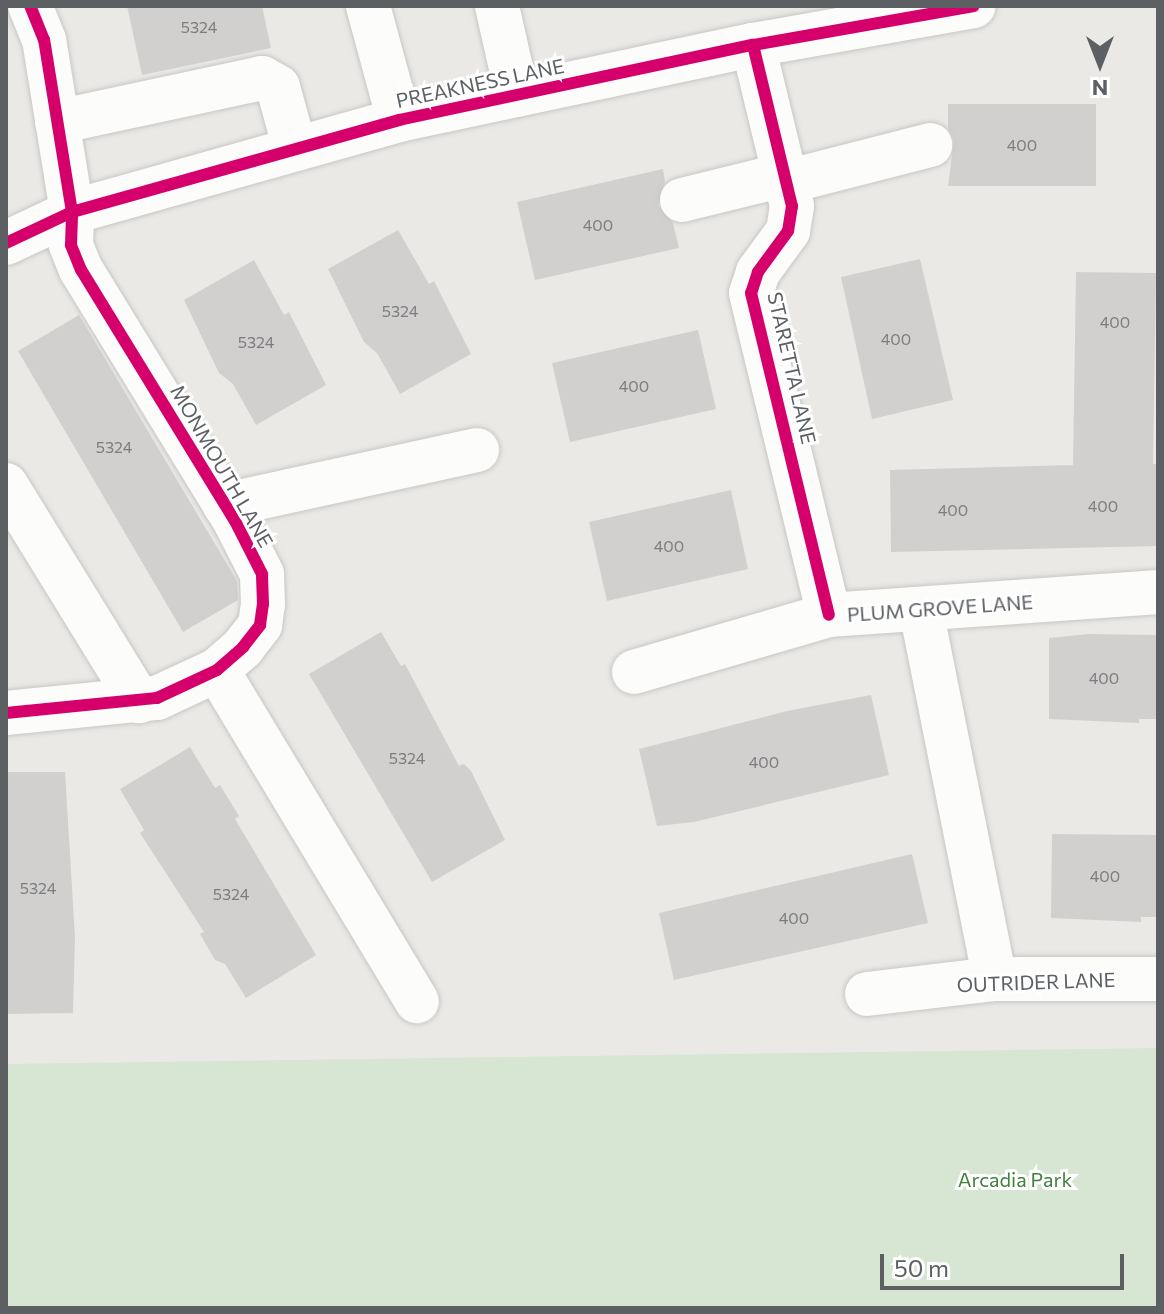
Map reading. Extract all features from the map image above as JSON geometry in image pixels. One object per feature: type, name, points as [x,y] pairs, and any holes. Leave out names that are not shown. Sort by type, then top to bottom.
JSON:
[{"type":"street","name":"MONMOUTH LANE","points":[[6,713],[157,698],[217,670],[260,625],[263,604],[262,574],[225,505],[81,270],[71,245],[72,212],[44,40],[30,6]]},
{"type":"street","points":[[368,6],[399,120]]},
{"type":"street","points":[[497,6],[517,95]]},
{"type":"street","name":"PREAKNESS LANE","points":[[6,243],[72,212],[399,120],[753,45],[974,6]]},
{"type":"street","name":"STARETTA LANE","points":[[753,45],[792,206],[788,231],[758,272],[751,293],[829,615]]},
{"type":"street","points":[[57,122],[262,78],[278,87],[295,149]]},
{"type":"street","points":[[682,200],[930,145]]},
{"type":"street","points":[[225,505],[477,450]]},
{"type":"street","points":[[6,485],[139,701]]},
{"type":"street","name":"PLUM GROVE LANE","points":[[634,672],[829,615],[1158,592]]},
{"type":"street","points":[[921,610],[995,979]]},
{"type":"street","points":[[217,670],[417,1001]]},
{"type":"street","name":"OUTRIDER LANE","points":[[867,994],[995,979],[1158,979]]},
{"type":"green space","name":"Arcadia Park","points":[[1158,1048],[1158,1308],[6,1308],[6,1064]]},
{"type":"building","points":[[127,6],[262,6],[271,48],[142,75]]},
{"type":"building","points":[[948,104],[1096,104],[1096,186],[948,186],[954,140],[948,128]]},
{"type":"building","points":[[663,169],[665,182],[658,205],[673,223],[679,248],[535,280],[517,202]]},
{"type":"building","points":[[398,230],[429,284],[434,281],[471,354],[400,394],[377,353],[364,342],[328,269]]},
{"type":"building","points":[[920,259],[953,400],[872,419],[841,277]]},
{"type":"building","points":[[254,260],[284,315],[289,312],[326,385],[256,425],[233,384],[219,373],[184,300]]},
{"type":"building","points":[[1076,272],[1156,273],[1153,464],[1158,464],[1158,546],[891,552],[890,470],[1073,465]]},
{"type":"building","points":[[79,315],[237,581],[238,600],[183,632],[18,351]]},
{"type":"building","points":[[698,330],[716,409],[570,442],[552,363]]},
{"type":"building","points":[[731,490],[748,569],[607,601],[589,522]]},
{"type":"building","points":[[381,632],[401,666],[405,664],[459,766],[464,764],[471,771],[505,840],[432,882],[309,674]]},
{"type":"building","points":[[1089,634],[1158,635],[1158,719],[1139,719],[1139,723],[1049,719],[1049,638]]},
{"type":"building","points":[[871,695],[889,775],[694,822],[657,826],[639,749],[787,711]]},
{"type":"building","points":[[190,747],[215,788],[220,785],[239,816],[235,819],[316,955],[246,998],[225,964],[215,960],[200,934],[204,932],[140,833],[144,830],[120,789]]},
{"type":"building","points":[[6,772],[65,772],[75,937],[73,1013],[6,1014]]},
{"type":"building","points":[[1052,834],[1158,835],[1158,917],[1141,917],[1141,922],[1051,918]]},
{"type":"building","points":[[912,854],[928,923],[674,980],[659,913]]},
{"type":"cycle path","points":[[6,713],[157,698],[217,670],[243,647],[260,625],[263,604],[262,574],[235,521],[81,270],[71,245],[72,212],[44,40],[30,6]]},
{"type":"cycle path","points":[[6,243],[72,212],[399,120],[753,45],[974,6]]},
{"type":"cycle path","points":[[753,45],[792,206],[788,231],[758,272],[751,293],[829,615]]}]
